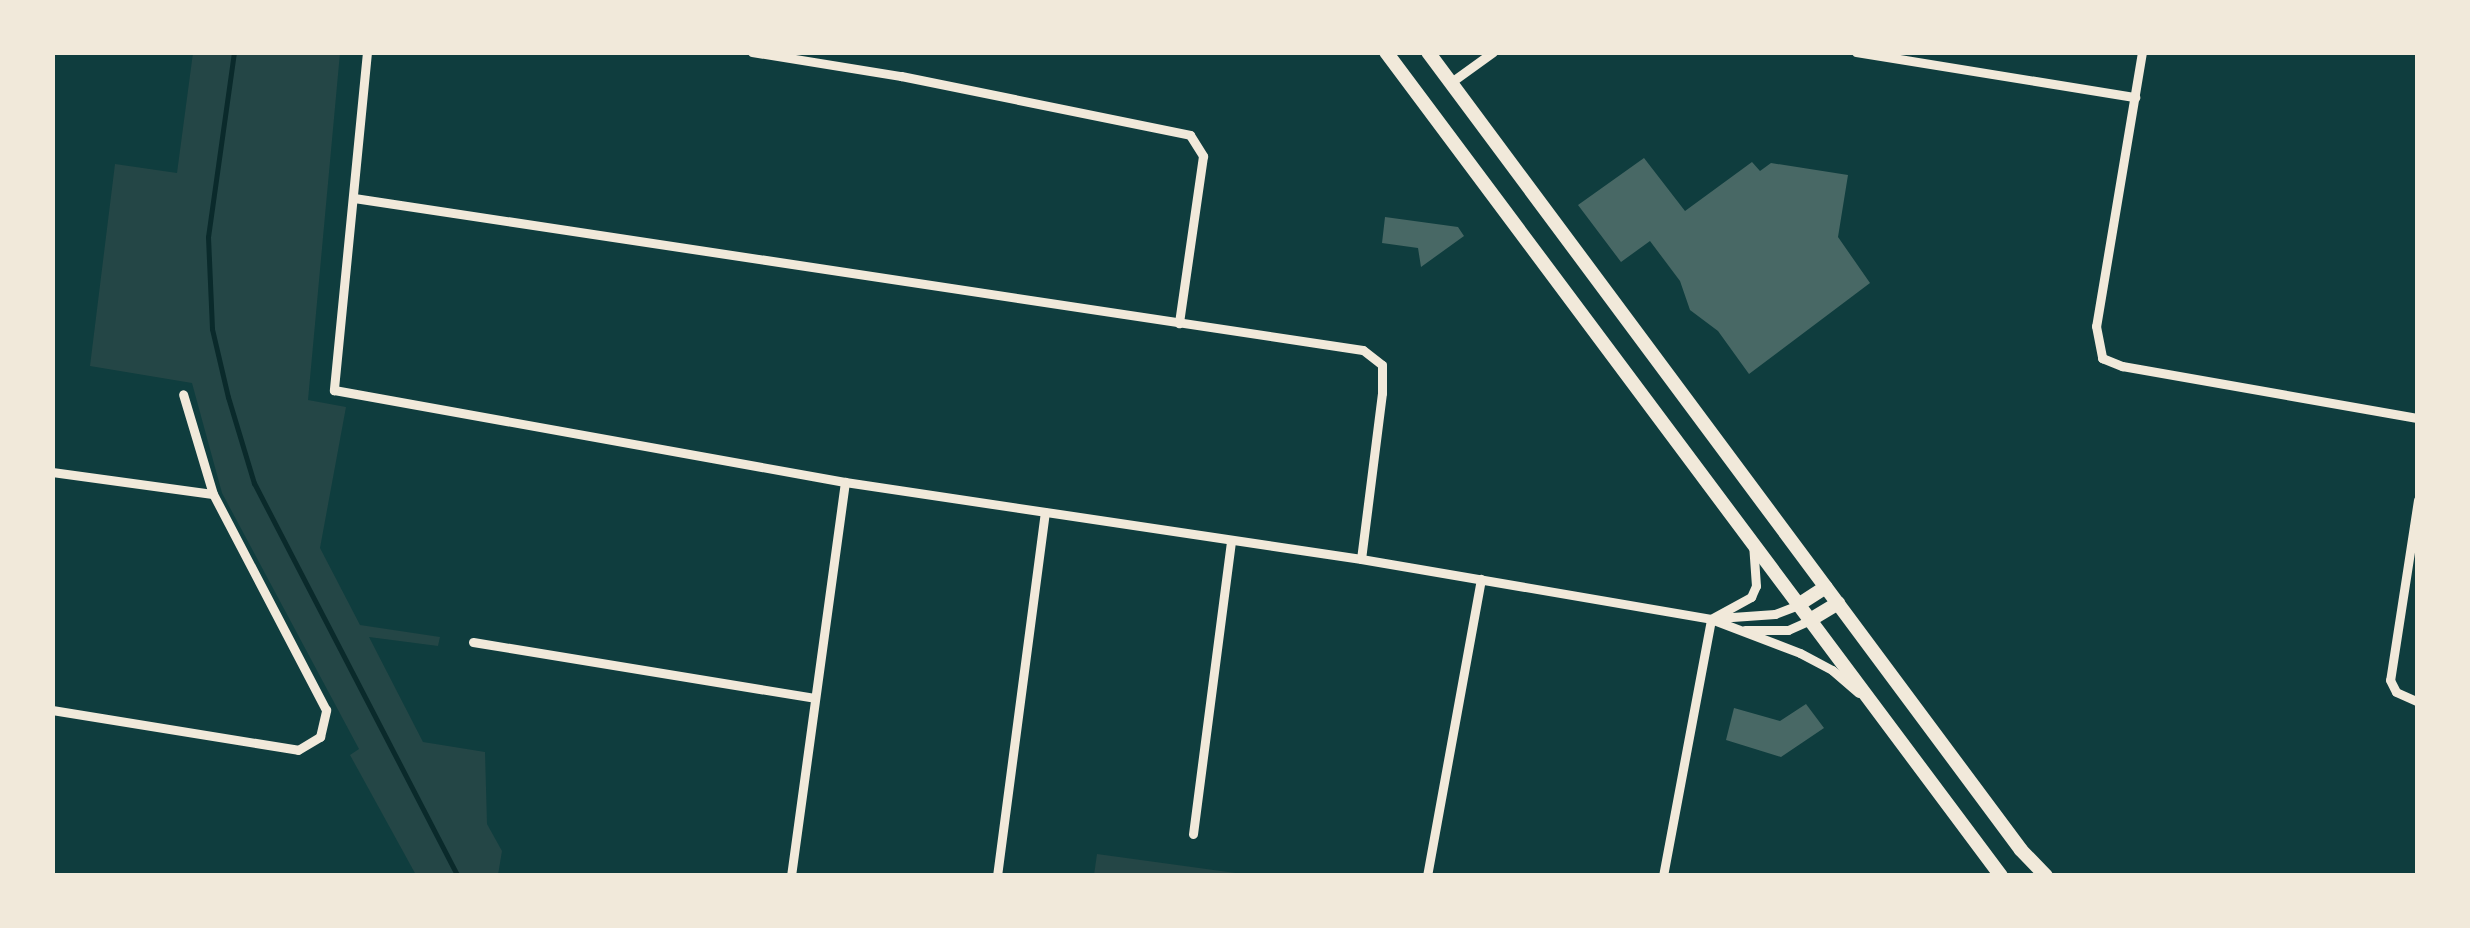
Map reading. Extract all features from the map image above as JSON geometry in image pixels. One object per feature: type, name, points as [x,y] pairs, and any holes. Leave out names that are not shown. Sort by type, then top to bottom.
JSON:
[{"type":"main road","points":[[1386,52],[2001,876]]},
{"type":"main road","points":[[1428,52],[2021,850],[2046,876]]},
{"type":"main road","points":[[1798,605],[1826,587]]},
{"type":"main road","points":[[1810,620],[1838,603]]},
{"type":"street","points":[[367,52],[334,390],[845,482],[1361,559],[1711,619],[1832,670],[1870,704]]},
{"type":"street","points":[[752,52],[901,76],[1190,135],[1203,156],[1179,322]]},
{"type":"street","points":[[1450,82],[1493,52]]},
{"type":"street","points":[[1856,52],[2135,97]]},
{"type":"street","points":[[2142,52],[2096,326],[2102,358],[2122,366],[2418,418]]},
{"type":"street","points":[[354,198],[1363,350],[1382,365],[1382,393],[1361,559]]},
{"type":"street","points":[[52,710],[298,750],[320,737],[326,710],[213,494],[183,394]]},
{"type":"street","points":[[52,472],[213,494]]},
{"type":"street","points":[[791,876],[845,482]]},
{"type":"street","points":[[2418,500],[2390,680],[2396,692],[2418,702]]},
{"type":"street","points":[[997,876],[1045,512]]},
{"type":"street","points":[[1193,834],[1231,540]]},
{"type":"street","points":[[1711,619],[1751,597],[1756,572],[1752,545]]},
{"type":"street","points":[[1427,876],[1482,579]]},
{"type":"street","points":[[1711,619],[1775,614],[1798,605]]},
{"type":"street","points":[[1664,876],[1711,619]]},
{"type":"street","points":[[1742,630],[1788,630],[1810,620]]},
{"type":"street","points":[[473,642],[814,698]]},
{"type":"shaded area","points":[[193,53],[340,53],[308,400],[346,407],[320,548],[360,625],[440,637],[438,646],[369,637],[423,742],[485,752],[487,824],[502,851],[498,875],[416,875],[350,755],[359,749],[222,493],[192,383],[90,366],[115,164],[177,173]]},
{"type":"shaded area","points":[[1097,854],[1250,875],[1094,875]]},
{"type":"building","points":[[1644,158],[1685,211],[1752,162],[1760,171],[1771,163],[1848,175],[1838,237],[1870,283],[1749,374],[1718,331],[1690,310],[1680,281],[1650,241],[1621,262],[1578,205]]},
{"type":"building","points":[[1385,217],[1458,227],[1464,236],[1421,267],[1418,248],[1382,243]]},
{"type":"building","points":[[1806,704],[1824,728],[1781,757],[1726,740],[1734,708],[1780,721]]},
{"type":"waterway","points":[[234,52],[208,237],[212,329],[228,397],[254,483],[458,876]]}]
